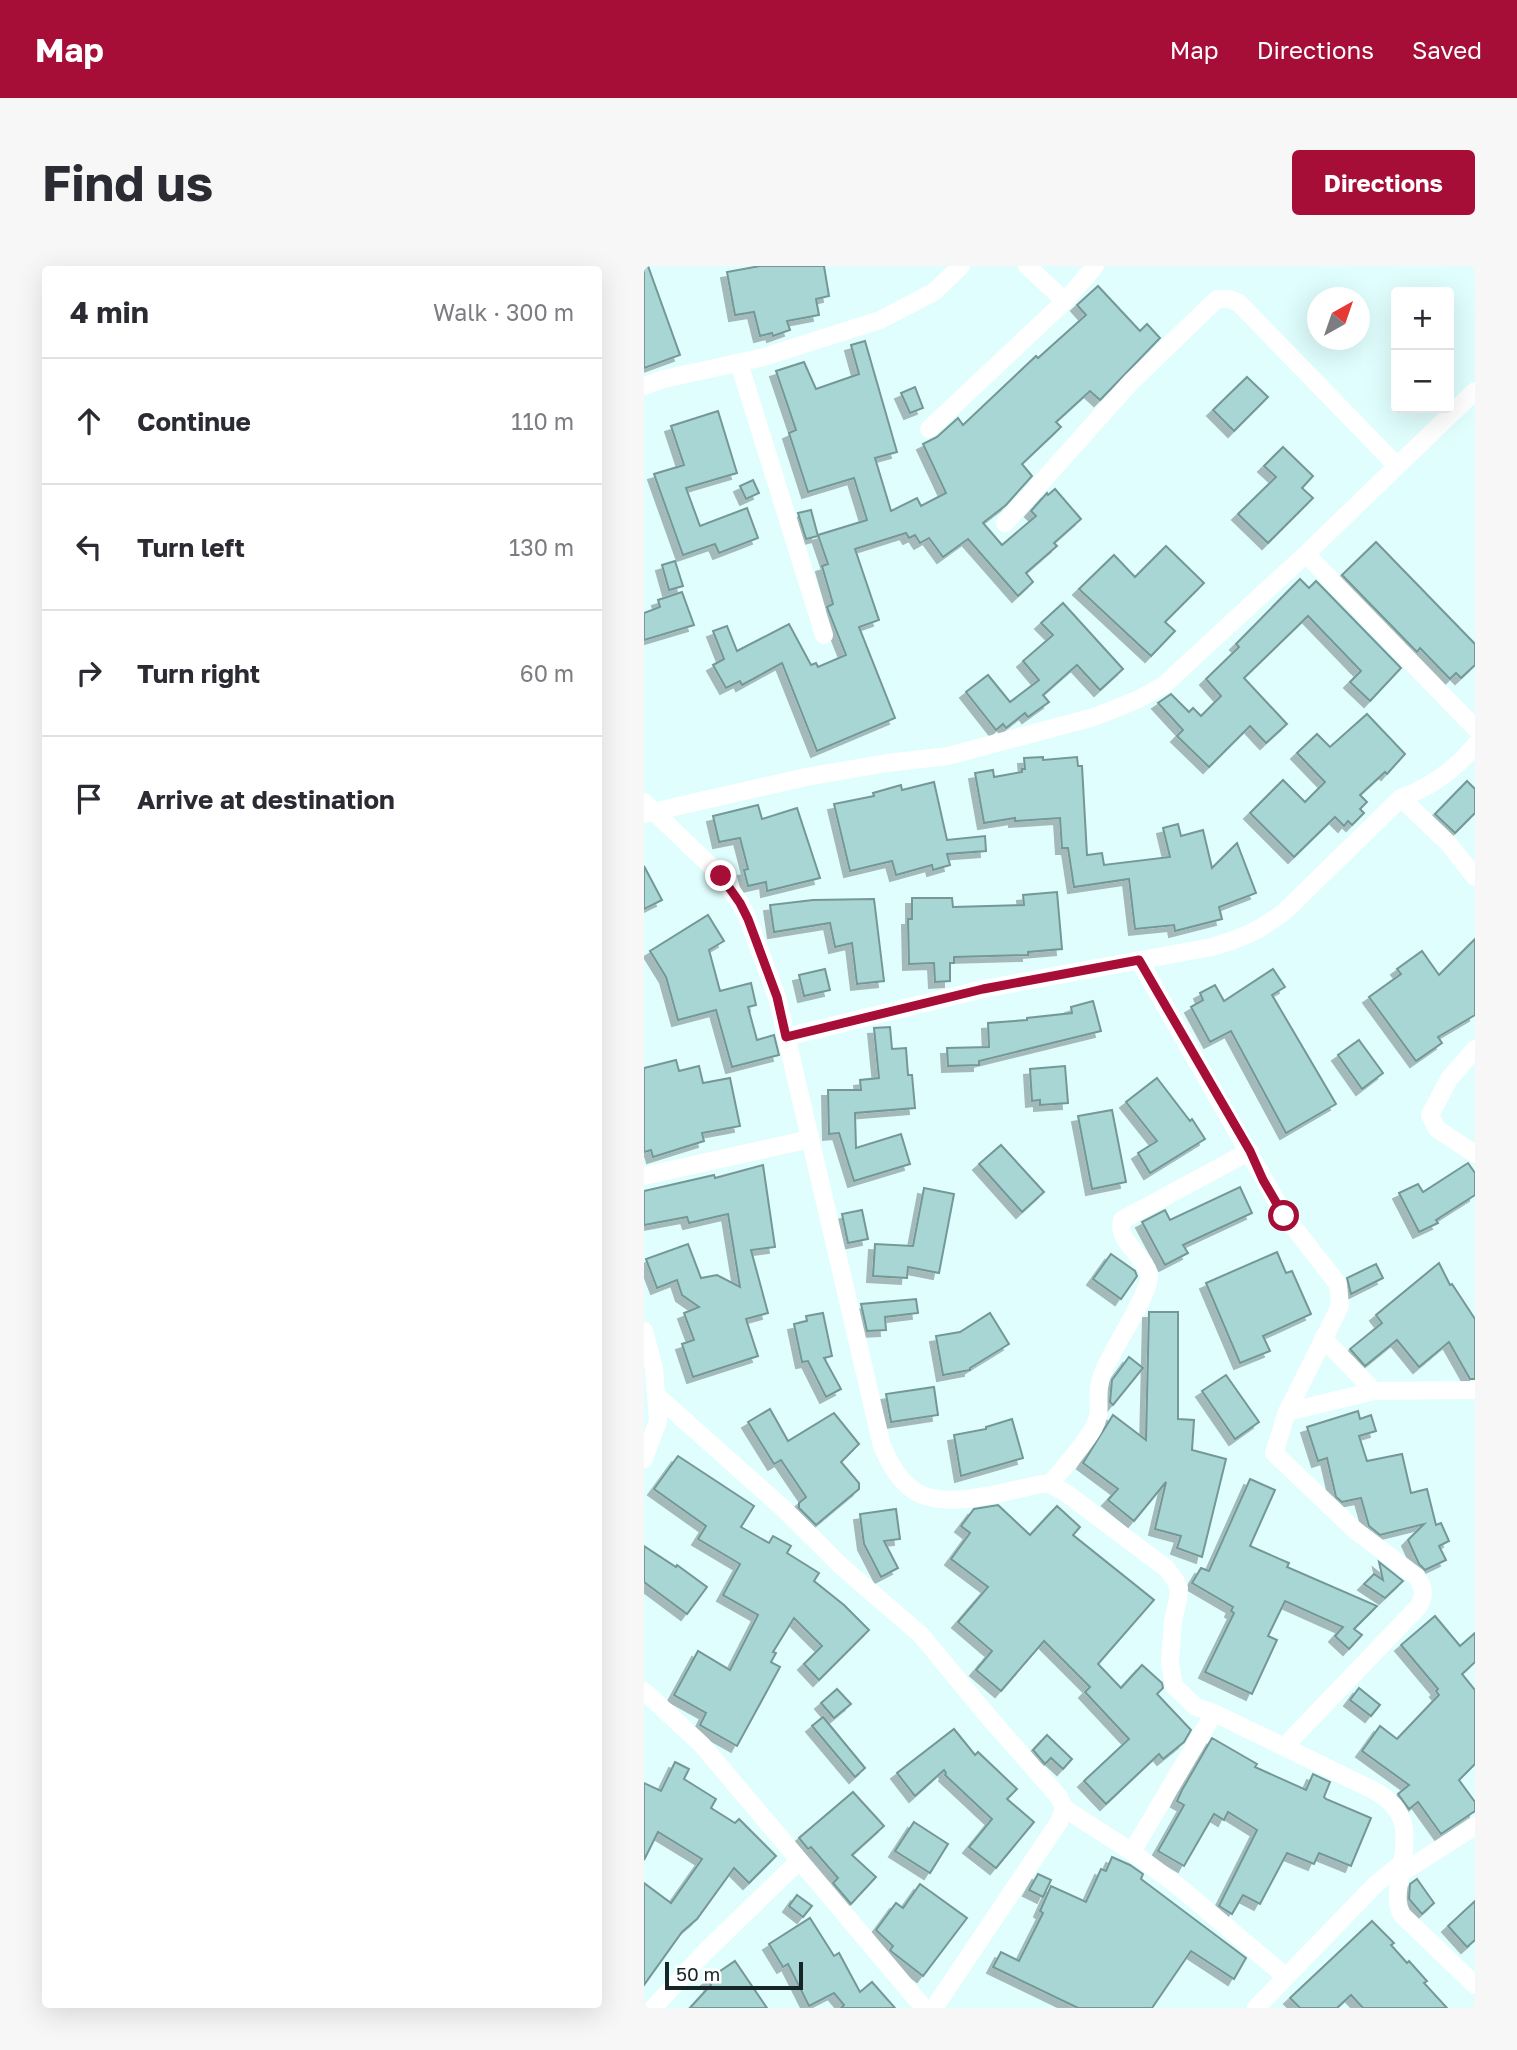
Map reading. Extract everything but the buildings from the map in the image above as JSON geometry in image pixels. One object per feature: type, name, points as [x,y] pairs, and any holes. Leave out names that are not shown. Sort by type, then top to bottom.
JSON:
[{"type":"street","points":[[644,386],[664,379],[764,357],[880,320],[934,292],[961,266]]},
{"type":"street","points":[[1027,266],[1065,301]]},
{"type":"street","points":[[929,429],[1065,301],[1094,266]]},
{"type":"street","points":[[1005,523],[1130,382],[1217,299],[1230,299],[1239,303],[1397,466]]},
{"type":"street","points":[[739,363],[824,635]]},
{"type":"street","points":[[647,809],[806,777],[947,756],[1104,713],[1137,700],[1164,685],[1306,554],[1475,391]]},
{"type":"street","points":[[1306,554],[1475,728]]},
{"type":"street","points":[[786,1037],[983,989],[1212,947],[1240,938],[1265,927],[1284,912],[1401,799],[1438,780],[1460,763],[1475,745]]},
{"type":"street","points":[[1401,799],[1448,843],[1475,877]]},
{"type":"street","points":[[647,809],[721,876],[748,919],[777,997],[882,1446],[899,1477],[918,1493],[938,1499],[975,1497],[1042,1484],[1050,1485],[1066,1493],[1166,1568],[1178,1588],[1170,1663],[1174,1686],[1196,1707],[1214,1713],[1383,1796],[1395,1806],[1405,1827],[1398,1908],[1402,1915],[1475,1985]]},
{"type":"street","points":[[1139,960],[1250,1151],[1284,1216],[1338,1284],[1340,1306],[1287,1412],[1274,1453],[1355,1530],[1417,1577],[1423,1588],[1424,1595],[1419,1606],[1284,1747]]},
{"type":"street","points":[[1475,1049],[1449,1079],[1430,1115],[1437,1129],[1475,1154]]},
{"type":"street","points":[[644,1176],[810,1139]]},
{"type":"street","points":[[1050,1485],[1092,1431],[1100,1416],[1099,1384],[1125,1328],[1147,1292],[1147,1268],[1125,1239],[1122,1220],[1250,1151]]},
{"type":"street","points":[[644,1331],[654,1368],[658,1421],[648,1441],[644,1459]]},
{"type":"street","points":[[1324,1338],[1374,1391]]},
{"type":"street","points":[[1287,1412],[1374,1391],[1475,1390]]},
{"type":"street","points":[[656,1395],[785,1510],[841,1566],[921,1635],[1059,1797],[1064,1808],[1178,1886],[1285,1976]]},
{"type":"street","points":[[644,1691],[702,1745],[924,2008]]},
{"type":"street","points":[[1132,1852],[1214,1713]]},
{"type":"street","points":[[934,2008],[1059,1822],[1064,1808]]},
{"type":"street","points":[[1262,2006],[1285,1976],[1376,1884],[1475,1826]]},
{"type":"street","points":[[653,2008],[705,1952],[799,1861]]},
{"type":"route","points":[[721,876],[748,919],[777,997],[786,1037],[983,989],[1139,960],[1250,1151],[1284,1216]]}]
